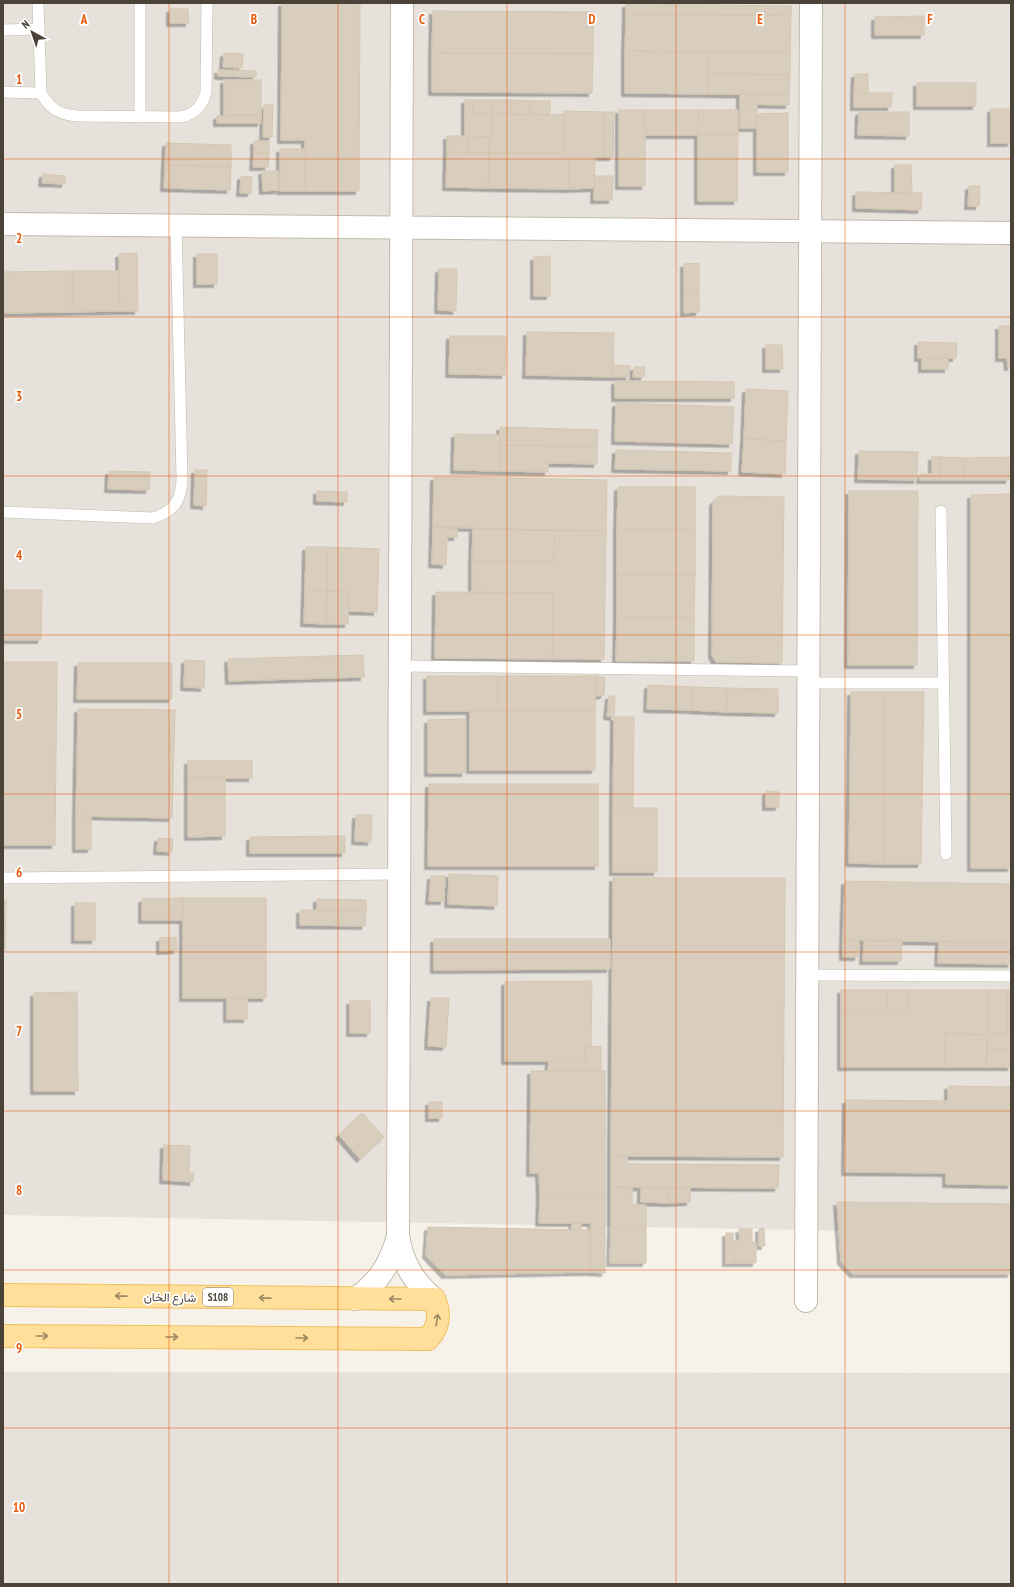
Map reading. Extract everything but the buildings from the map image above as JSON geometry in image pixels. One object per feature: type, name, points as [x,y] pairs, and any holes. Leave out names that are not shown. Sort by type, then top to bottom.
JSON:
[{"type":"main road","name":"شارع الخان","points":[[3,1294],[434,1299]]},
{"type":"main road","points":[[3,1336],[428,1339],[436,1328],[438,1320],[438,1313],[434,1299]]},
{"type":"street","points":[[402,3],[398,1236],[400,1251],[413,1278],[434,1299]]},
{"type":"street","points":[[806,1301],[811,3]]},
{"type":"street","points":[[3,224],[1011,233]]},
{"type":"street","points":[[355,1299],[368,1290],[378,1279],[391,1258],[398,1236]]},
{"type":"lane","points":[[38,3],[41,93],[46,103],[55,111],[66,116],[180,118],[190,115],[197,110],[203,102],[206,92],[207,3]]},
{"type":"lane","points":[[140,3],[140,117]]},
{"type":"lane","points":[[3,30],[39,29]]},
{"type":"lane","points":[[3,92],[41,93]]},
{"type":"lane","points":[[3,512],[153,518],[170,510],[176,503],[180,495],[182,477],[176,226]]},
{"type":"lane","points":[[941,512],[946,854]]},
{"type":"lane","points":[[401,666],[808,677],[944,683]]},
{"type":"lane","points":[[3,878],[399,874]]},
{"type":"lane","points":[[807,975],[1011,976]]},
{"type":"shaded area","points":[[3,3],[1011,3],[1011,1234],[3,1215]]},
{"type":"shaded area","points":[[3,1372],[1011,1373],[1011,1584],[3,1584]]}]
